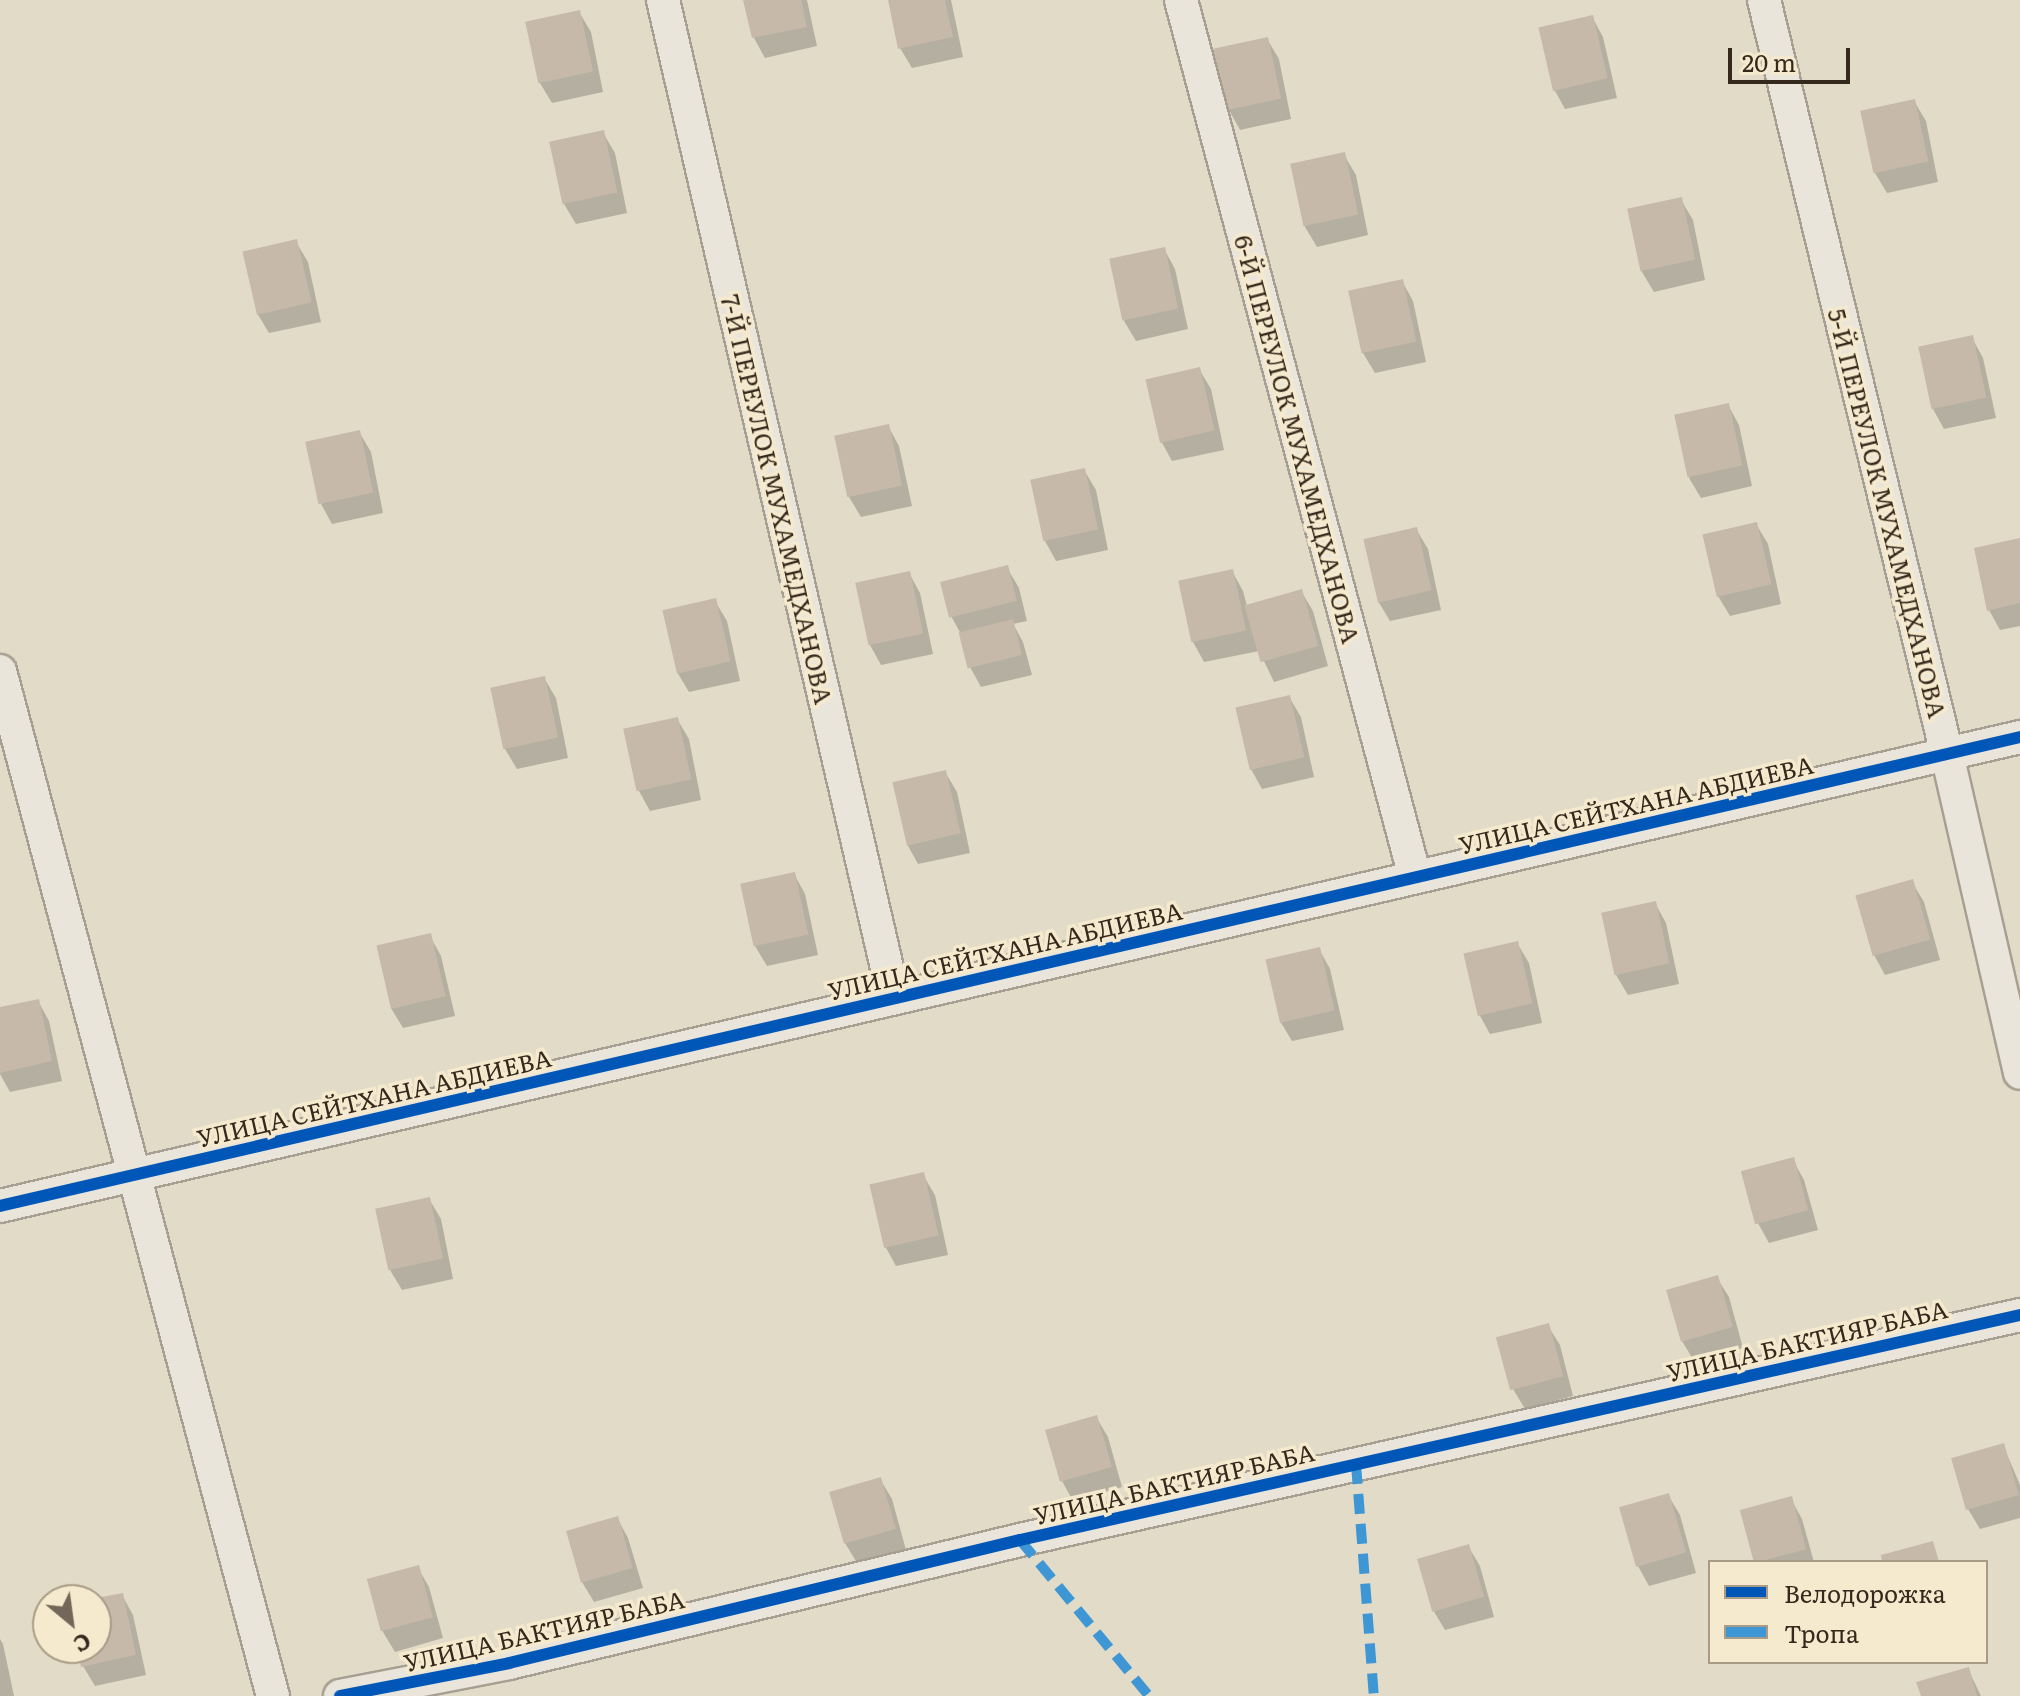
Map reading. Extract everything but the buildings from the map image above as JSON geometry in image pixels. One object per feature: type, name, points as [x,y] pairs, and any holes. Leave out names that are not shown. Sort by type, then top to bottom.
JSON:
[{"type":"street","name":"7-Й ПЕРЕУЛОК МУХАМЕДХАНОВА","points":[[663,0],[894,998]]},
{"type":"street","name":"6-Й ПЕРЕУЛОК МУХАМЕДХАНОВА","points":[[1181,0],[1415,877]]},
{"type":"street","name":"5-Й ПЕРЕУЛОК МУХАМЕДХАНОВА","points":[[1764,0],[1947,754],[2020,1073]]},
{"type":"street","points":[[0,671],[273,1696]]},
{"type":"street","name":"УЛИЦА СЕЙТХАНА АБДИЕВА","points":[[0,1206],[2020,737]]},
{"type":"street","name":"УЛИЦА БАКТИЯР БАБА","points":[[340,1696],[509,1663],[1020,1540],[2020,1315]]},
{"type":"marked path","points":[[1356,1464],[1374,1696]]},
{"type":"marked path","points":[[1020,1540],[1149,1696]]},
{"type":"cycle path","points":[[0,1206],[2020,737]]},
{"type":"cycle path","points":[[340,1696],[509,1663],[1020,1540],[2020,1315]]}]
